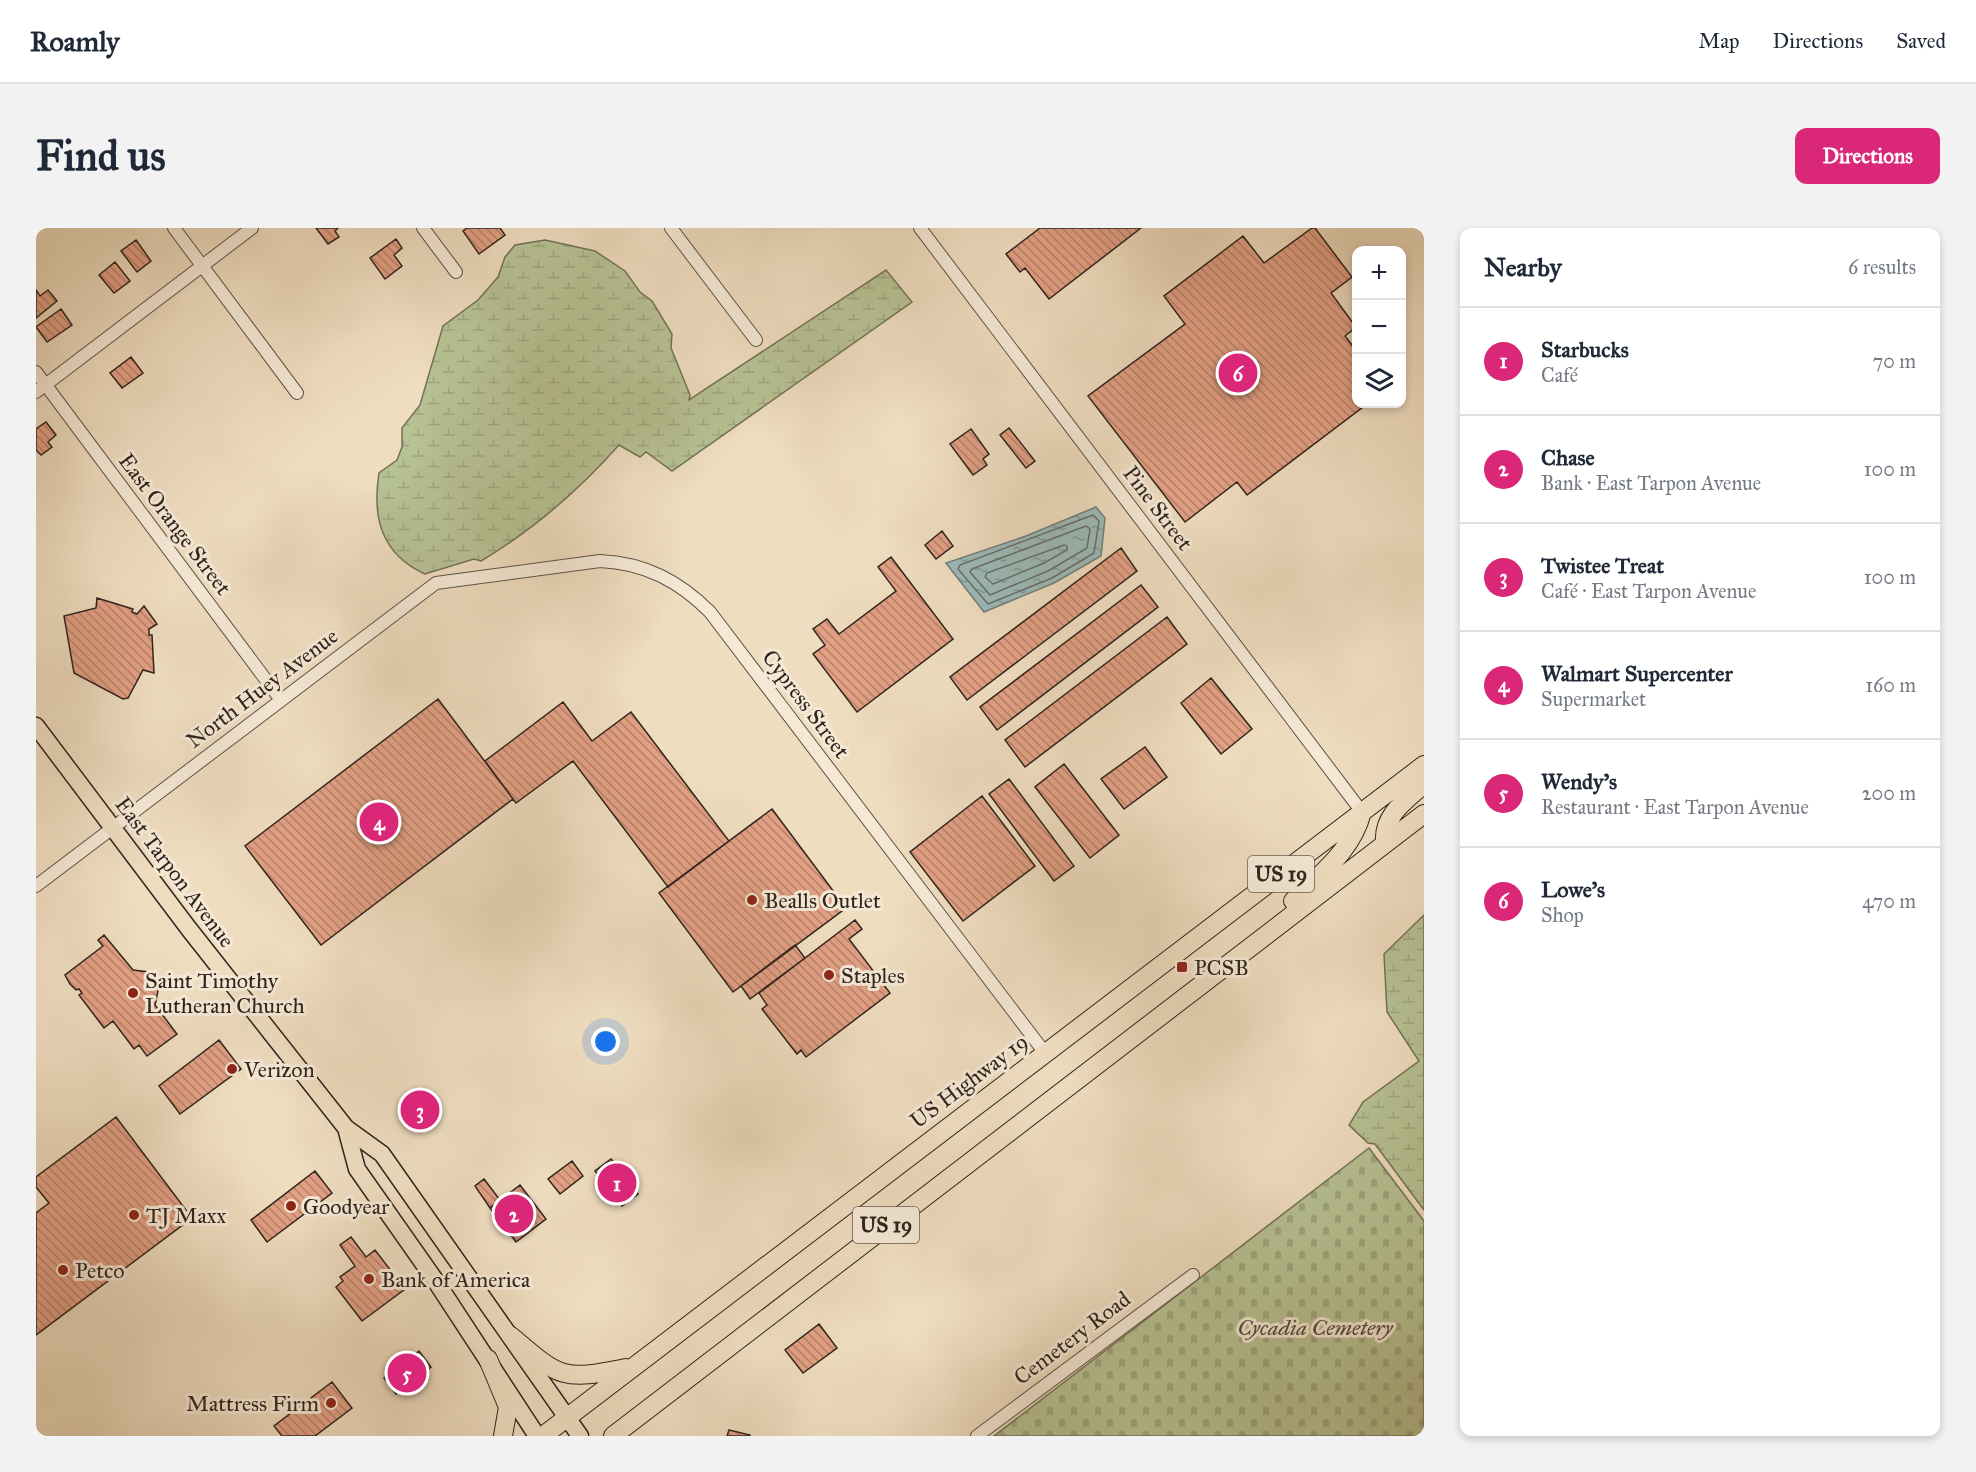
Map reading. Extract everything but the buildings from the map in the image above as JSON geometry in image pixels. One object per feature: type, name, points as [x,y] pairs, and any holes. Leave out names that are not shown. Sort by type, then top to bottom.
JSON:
[{"type":"highway","name":"US Highway 19","points":[[543,1436],[1424,765]]},
{"type":"highway","points":[[1385,842],[1384,831],[1395,810],[1424,784]]},
{"type":"highway","points":[[1246,949],[1344,852],[1358,829],[1362,812]]},
{"type":"highway","name":"US 19","points":[[613,1436],[1424,814]]},
{"type":"highway","points":[[511,1336],[550,1369],[567,1375],[590,1375],[631,1367]]},
{"type":"highway","points":[[488,1359],[508,1407],[503,1436]]},
{"type":"highway","points":[[629,1436],[645,1411]]},
{"type":"main road","name":"East Tarpon Avenue","points":[[36,726],[232,985],[346,1128],[382,1154],[580,1436]]},
{"type":"main road","name":"East Tarpon Avenue","points":[[346,1128],[357,1169],[488,1359],[537,1436]]},
{"type":"street","points":[[174,228],[297,393]]},
{"type":"street","points":[[41,388],[252,228]]},
{"type":"street","points":[[423,228],[456,272]]},
{"type":"street","points":[[671,228],[756,340]]},
{"type":"street","name":"Pine Street","points":[[921,228],[1362,812]]},
{"type":"street","name":"East Orange Street","points":[[36,372],[41,388],[281,700]]},
{"type":"street","name":"Cypress Street","points":[[436,584],[600,561],[648,569],[682,586],[710,612],[1045,1053]]},
{"type":"street","name":"North Huey Avenue","points":[[36,886],[436,584]]},
{"type":"street","name":"Cemetery Road","points":[[977,1436],[1193,1275]]},
{"type":"green space","points":[[545,240],[595,251],[625,271],[640,292],[652,301],[672,334],[671,348],[690,395],[689,400],[886,270],[912,302],[672,471],[646,452],[640,457],[619,445],[588,478],[537,523],[500,549],[481,561],[474,559],[425,574],[398,556],[389,545],[383,532],[377,505],[379,473],[397,460],[402,447],[402,428],[420,405],[443,326],[478,300],[498,277],[505,257],[515,245]]},
{"type":"green space","points":[[1424,915],[1424,1210],[1375,1144],[1368,1143],[1349,1125],[1363,1102],[1419,1061],[1387,1012],[1384,954]]},
{"type":"green space","name":"Cycadia Cemetery","points":[[1369,1148],[1424,1221],[1424,1436],[994,1436]]},
{"type":"water","points":[[1096,507],[1105,518],[1101,556],[1054,583],[984,612],[946,563],[1026,536]]},
{"type":"place","name":"Lowe's","points":[[1238,373]]},
{"type":"place","name":"Walmart Supercenter","points":[[379,822]]},
{"type":"place","name":"Bealls Outlet","points":[[752,900]]},
{"type":"place","name":"PCSB","points":[[1182,967]]},
{"type":"place","name":"Staples","points":[[829,975]]},
{"type":"place","name":"Saint Timothy Lutheran Church","points":[[133,993]]},
{"type":"place","name":"Verizon","points":[[232,1069]]},
{"type":"place","name":"Twistee Treat","points":[[420,1110]]},
{"type":"place","name":"Starbucks","points":[[617,1183]]},
{"type":"place","name":"Goodyear","points":[[291,1206]]},
{"type":"place","name":"Chase","points":[[514,1214]]},
{"type":"place","name":"TJ Maxx","points":[[134,1215]]},
{"type":"place","name":"Petco","points":[[63,1270]]},
{"type":"place","name":"Bank of America","points":[[369,1279]]},
{"type":"place","name":"Wendy's","points":[[407,1373]]},
{"type":"place","name":"Mattress Firm","points":[[331,1403]]}]
